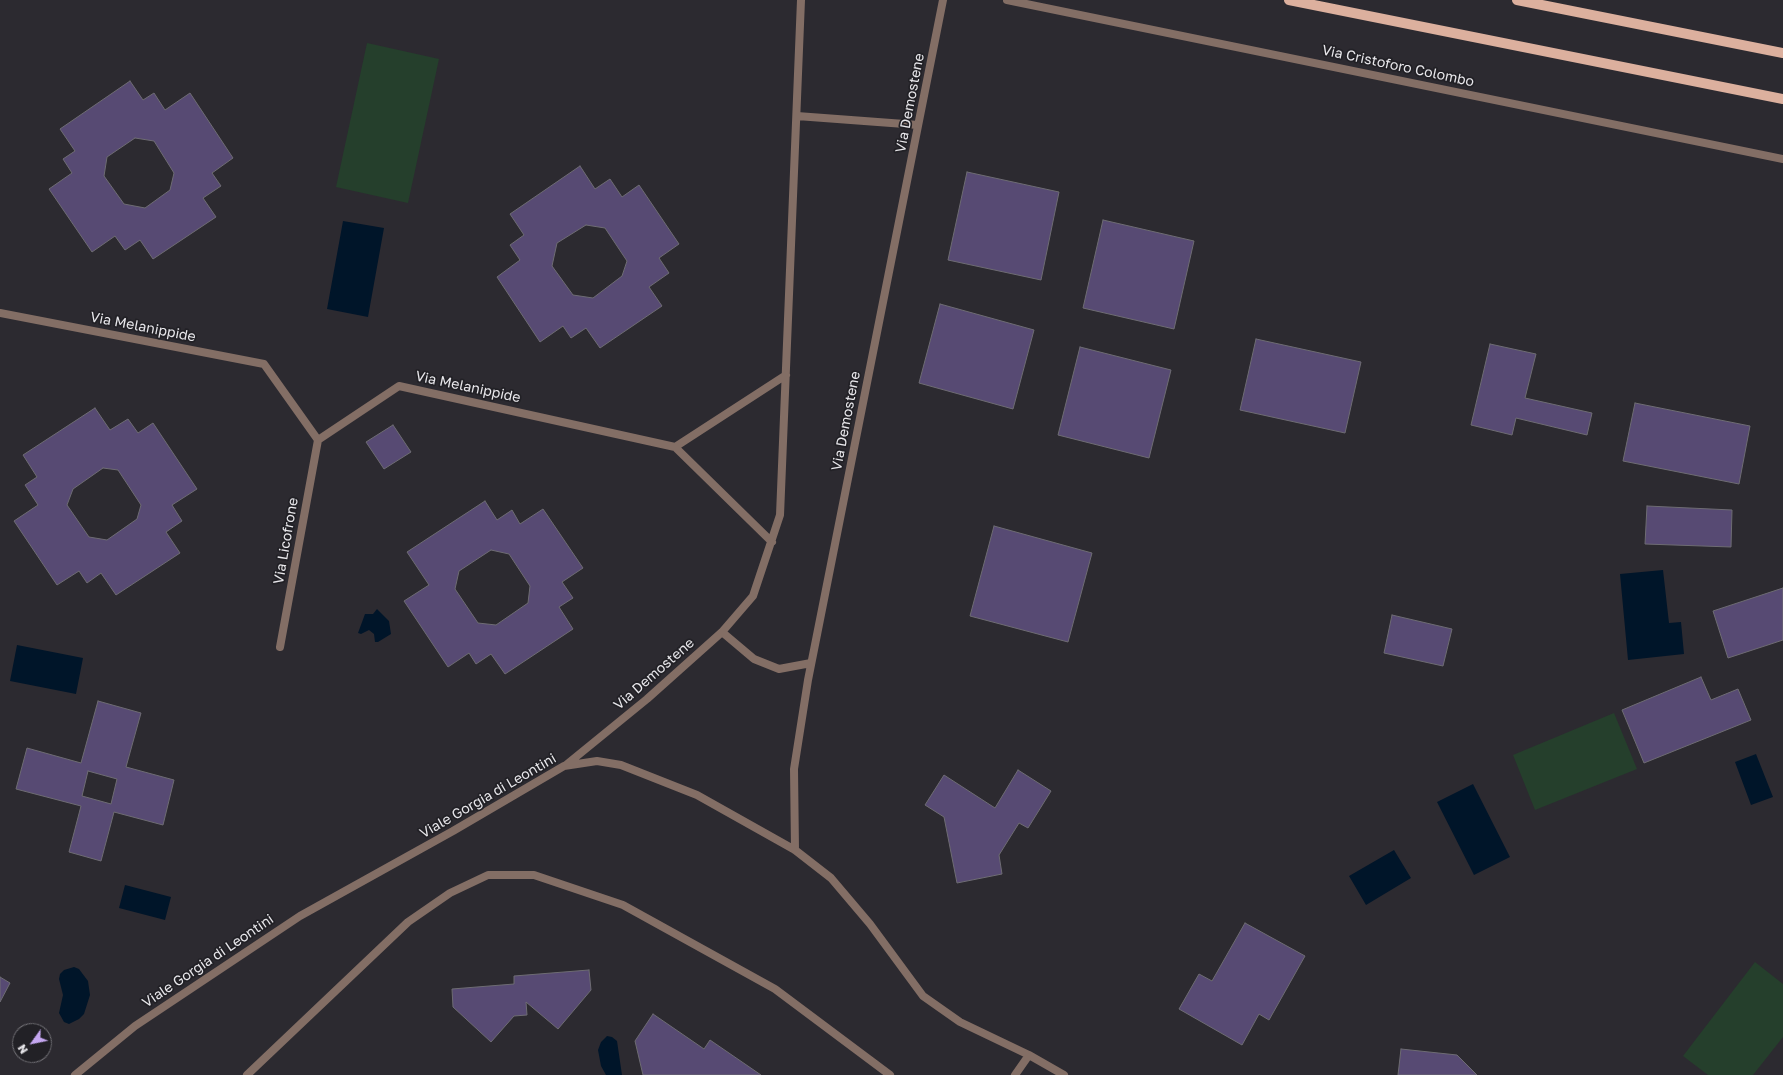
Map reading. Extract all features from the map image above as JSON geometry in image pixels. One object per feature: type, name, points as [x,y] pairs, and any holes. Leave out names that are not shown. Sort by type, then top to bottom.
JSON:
[{"type":"main road","points":[[1289,0],[1783,99]]},
{"type":"main road","points":[[1517,0],[1783,53]]},
{"type":"street","name":"Via Demostene","points":[[564,766],[647,699],[722,632],[753,596],[772,542],[780,515],[801,0]]},
{"type":"street","name":"Via Demostene","points":[[795,850],[794,769],[811,663],[943,0]]},
{"type":"street","name":"Via Cristoforo Colombo","points":[[1007,0],[1783,159]]},
{"type":"street","points":[[797,116],[918,125]]},
{"type":"street","name":"Via Melanippide","points":[[0,313],[264,364],[318,440],[399,386],[675,446]]},
{"type":"street","points":[[772,542],[675,446],[786,375]]},
{"type":"street","name":"Via Licofrone","points":[[280,647],[318,440]]},
{"type":"street","points":[[722,632],[754,659],[779,669],[811,663]]},
{"type":"street","name":"Viale Gorgia di Leontini","points":[[75,1075],[135,1026],[300,916],[453,831],[564,766],[597,761],[622,765],[697,795],[795,850],[831,878],[870,924],[923,996],[960,1022],[1029,1055],[1064,1075]]},
{"type":"street","points":[[247,1075],[408,922],[450,893],[488,875],[534,875],[623,905],[775,989],[890,1075]]},
{"type":"street","points":[[1015,1075],[1029,1055]]},
{"type":"green space","points":[[367,43],[439,59],[408,203],[336,187]]},
{"type":"green space","points":[[1614,713],[1637,769],[1535,810],[1513,755]]},
{"type":"green space","points":[[1755,962],[1783,984],[1783,1037],[1753,1075],[1708,1075],[1683,1056]]},
{"type":"water","points":[[343,221],[384,228],[368,317],[327,309]]},
{"type":"water","points":[[1663,570],[1669,623],[1681,622],[1684,654],[1628,660],[1620,574]]},
{"type":"water","points":[[377,609],[389,621],[391,634],[378,642],[375,642],[374,634],[369,630],[361,634],[358,633],[365,614],[373,614]]},
{"type":"water","points":[[17,645],[83,658],[76,694],[10,681]]},
{"type":"water","points":[[1756,754],[1773,797],[1751,805],[1735,762]]},
{"type":"water","points":[[1473,784],[1510,857],[1474,875],[1437,802]]},
{"type":"water","points":[[1394,850],[1411,878],[1366,905],[1349,876]]},
{"type":"water","points":[[125,885],[171,897],[165,920],[119,908]]},
{"type":"water","points":[[74,967],[79,969],[88,981],[90,995],[84,1014],[79,1019],[69,1024],[64,1022],[59,1013],[63,995],[59,979],[60,974],[64,970]]},
{"type":"water","points":[[607,1036],[612,1037],[617,1041],[622,1075],[606,1075],[601,1066],[598,1050],[601,1042]]},
{"type":"building","points":[[130,81],[143,100],[154,93],[165,110],[190,93],[233,158],[212,173],[221,186],[203,198],[216,217],[153,259],[140,240],[125,250],[115,236],[92,252],[49,189],[72,173],[63,159],[75,151],[60,129]],"holes":[[[135,138],[154,141],[174,173],[170,190],[145,208],[124,204],[104,176],[107,157]]]},
{"type":"building","points":[[580,166],[595,189],[610,179],[622,197],[639,185],[679,244],[659,258],[669,273],[649,287],[662,306],[600,348],[586,328],[571,338],[563,326],[540,342],[497,277],[520,260],[510,245],[524,235],[510,214]],"holes":[[[586,225],[605,228],[627,261],[622,276],[593,298],[573,295],[552,266],[557,243]]]},
{"type":"building","points":[[967,172],[1059,192],[1041,280],[948,260]]},
{"type":"building","points":[[1103,220],[1194,241],[1174,329],[1083,308]]},
{"type":"building","points":[[940,304],[1034,330],[1013,409],[919,383]]},
{"type":"building","points":[[1256,339],[1361,362],[1345,433],[1240,410]]},
{"type":"building","points":[[1490,344],[1536,354],[1525,398],[1592,413],[1587,435],[1516,418],[1512,435],[1471,425]]},
{"type":"building","points":[[1080,347],[1171,370],[1149,458],[1058,435]]},
{"type":"building","points":[[1635,403],[1750,426],[1739,484],[1623,461]]},
{"type":"building","points":[[95,408],[110,430],[128,419],[138,433],[153,423],[197,489],[172,505],[182,521],[166,532],[180,553],[116,595],[101,573],[87,583],[79,571],[57,585],[14,521],[38,505],[25,485],[37,477],[23,455]],"holes":[[[103,468],[118,470],[141,505],[137,519],[107,540],[89,537],[67,505],[73,489]]]},
{"type":"building","points":[[393,425],[411,452],[384,469],[366,442]]},
{"type":"building","points":[[485,501],[497,520],[512,510],[520,524],[543,509],[583,568],[562,582],[573,598],[559,607],[573,629],[505,674],[491,654],[476,664],[469,653],[448,667],[404,601],[429,585],[407,552]],"holes":[[[491,550],[509,554],[530,586],[528,603],[496,625],[478,623],[455,589],[459,571]]]},
{"type":"building","points":[[1647,506],[1732,510],[1731,547],[1645,544]]},
{"type":"building","points":[[994,526],[1092,553],[1068,642],[970,616]]},
{"type":"building","points":[[1783,588],[1783,640],[1728,658],[1713,611]]},
{"type":"building","points":[[1392,615],[1452,629],[1443,666],[1384,653]]},
{"type":"building","points":[[1701,677],[1711,700],[1738,689],[1751,720],[1644,763],[1622,710]]},
{"type":"building","points":[[98,701],[141,713],[126,767],[174,780],[163,825],[114,812],[101,861],[69,852],[81,806],[16,789],[27,748],[81,763]],"holes":[[[88,771],[117,779],[111,804],[82,796]]]},
{"type":"building","points":[[1018,770],[1051,791],[1028,828],[1019,823],[999,855],[1002,874],[957,883],[944,817],[925,805],[944,775],[995,808]]},
{"type":"building","points":[[1245,923],[1305,956],[1269,1020],[1259,1014],[1242,1045],[1179,1009],[1199,974],[1212,981]]},
{"type":"building","points":[[589,970],[591,990],[558,1029],[526,1002],[527,1015],[514,1016],[491,1042],[453,1007],[452,989],[514,984],[514,976]]},
{"type":"building","points":[[0,977],[10,983],[0,1002]]},
{"type":"building","points":[[653,1014],[704,1049],[710,1040],[761,1075],[643,1075],[635,1041]]},
{"type":"building","points":[[1401,1049],[1457,1055],[1477,1075],[1398,1075]]}]
